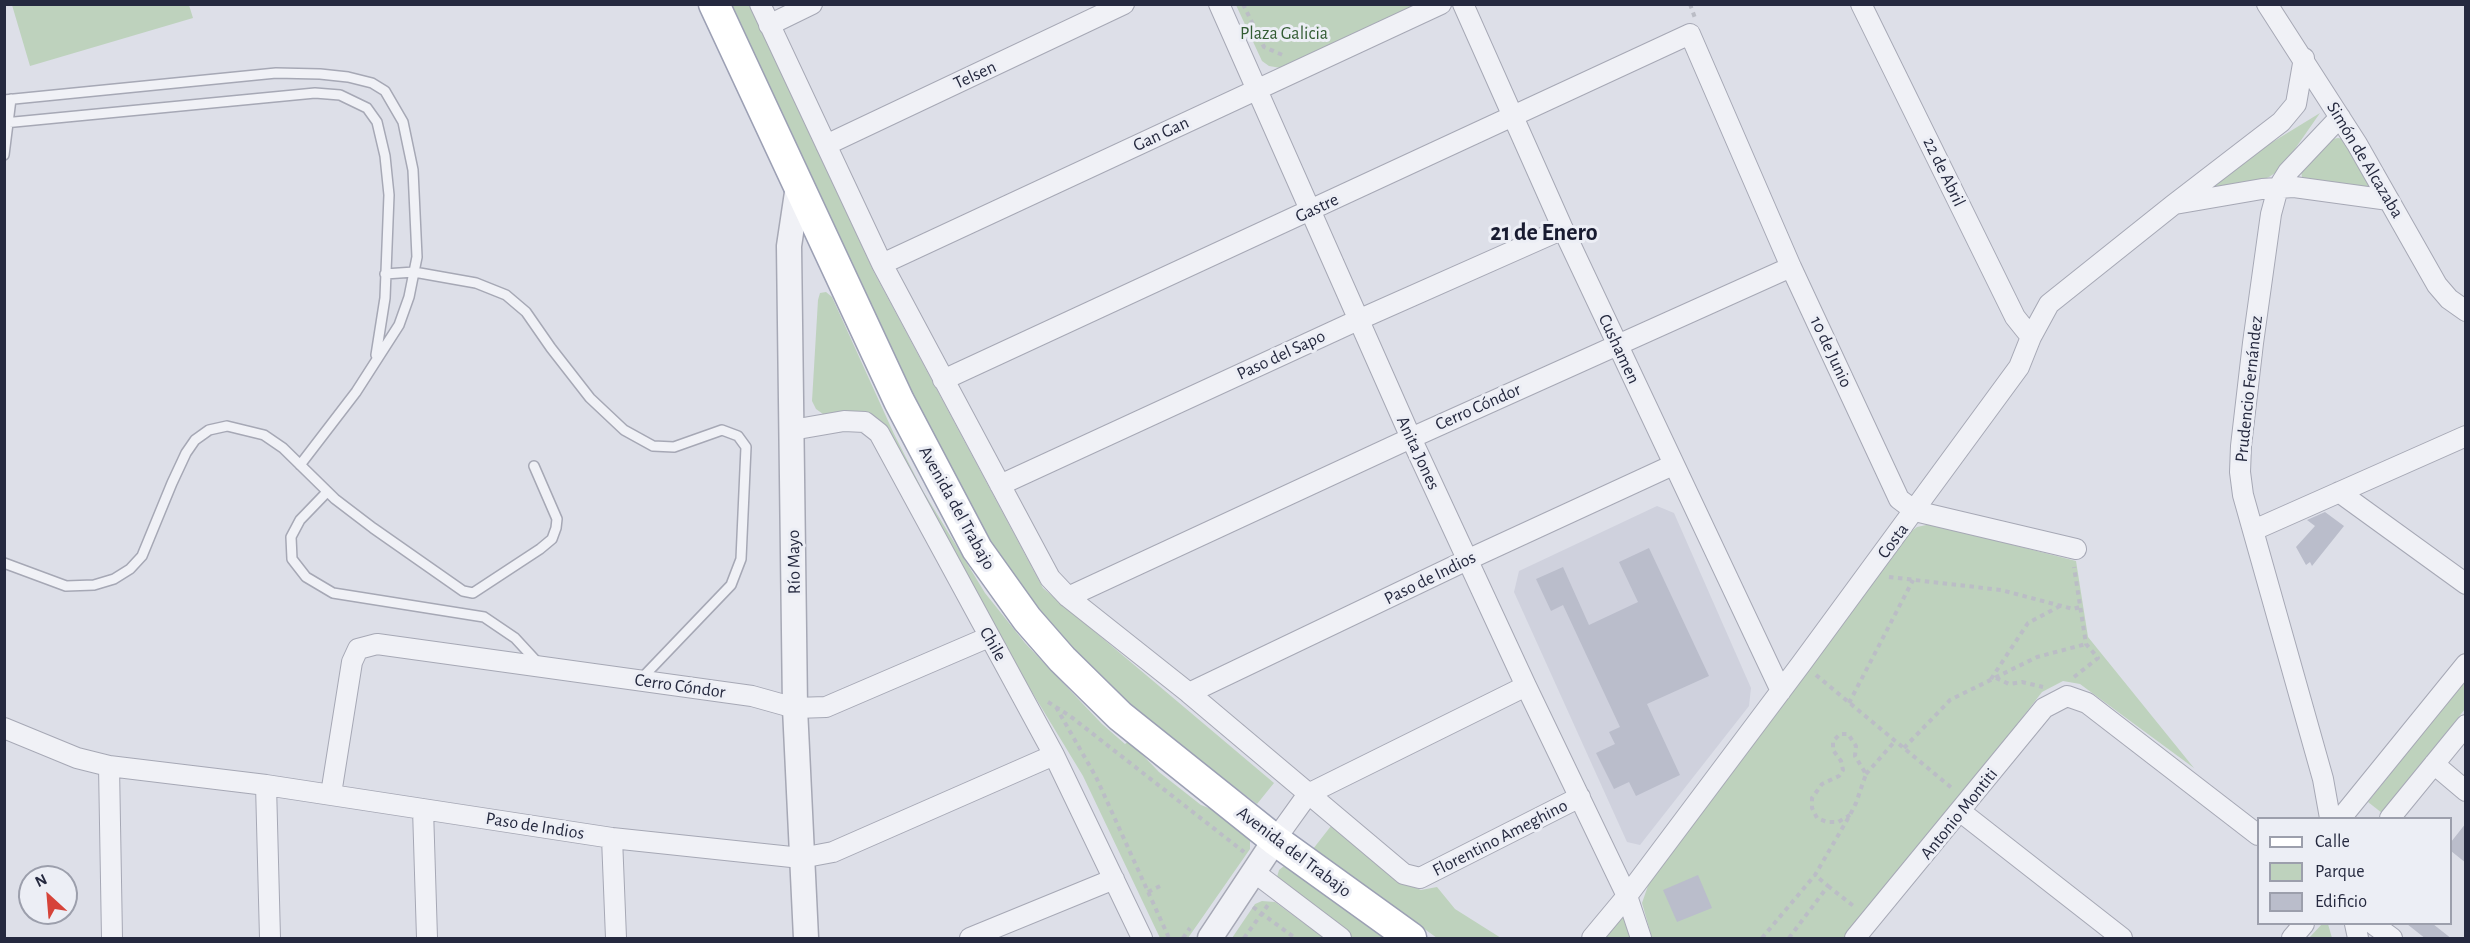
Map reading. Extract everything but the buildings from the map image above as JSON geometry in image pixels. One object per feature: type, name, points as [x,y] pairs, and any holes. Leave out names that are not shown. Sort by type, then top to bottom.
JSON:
[{"type":"main road","name":"Avenida del Trabajo","points":[[714,4],[899,401],[977,549],[1027,619],[1062,659],[1263,859],[1411,939]]},
{"type":"street","points":[[760,4],[882,264],[1050,578],[1068,597],[1189,693],[1308,794]]},
{"type":"street","points":[[770,25],[812,4]]},
{"type":"street","name":"Telsen","points":[[826,146],[1124,4]]},
{"type":"street","name":"Anita Jones","points":[[1220,4],[1411,438],[1627,896]]},
{"type":"street","name":"Gan Gan","points":[[882,264],[1441,4]]},
{"type":"street","name":"Cushamen","points":[[1463,4],[1563,229],[1781,691]]},
{"type":"street","name":"22 de Abril","points":[[1861,4],[2015,317],[2031,337]]},
{"type":"street","name":"Simón de Alcazaba","points":[[2267,4],[2340,117],[2437,285],[2449,300],[2466,312]]},
{"type":"street","name":"Gastre","points":[[943,380],[1690,34]]},
{"type":"street","name":"10 de Junio","points":[[1690,34],[1791,267],[1899,499],[1915,511]]},
{"type":"street","name":"Costa","points":[[1592,939],[1627,896],[1868,575],[2019,367],[2031,337],[2049,304],[2281,122],[2296,104],[2304,58]]},
{"type":"street","name":"Prudencio Fernández","points":[[2330,817],[2323,780],[2243,495],[2240,472],[2241,446],[2271,214],[2278,188],[2288,172],[2340,117]]},
{"type":"street","name":"Río Mayo","points":[[798,186],[789,246],[795,708],[806,939]]},
{"type":"street","name":"Costa","points":[[2173,205],[2294,187],[2389,200]]},
{"type":"street","name":"Paso del Sapo","points":[[1000,485],[1358,320],[1563,229]]},
{"type":"street","name":"Cerro Cóndor","points":[[1068,597],[1411,438],[1791,267]]},
{"type":"street","name":"Chile","points":[[792,430],[844,421],[865,423],[879,433],[1054,755],[1142,939]]},
{"type":"street","points":[[2254,530],[2466,436]]},
{"type":"street","name":"Paso de Indios","points":[[1189,693],[1467,560],[1673,465]]},
{"type":"street","points":[[2339,492],[2466,584]]},
{"type":"street","points":[[1915,511],[2074,549]]},
{"type":"street","name":"Cerro Cóndor","points":[[331,794],[352,662],[358,649],[377,644],[752,696],[795,708],[826,707],[989,637]]},
{"type":"street","points":[[2343,817],[2466,664]]},
{"type":"street","points":[[1210,939],[1308,794],[1526,686]]},
{"type":"street","name":"Antonio Montiti","points":[[1862,933],[1959,802],[2044,708],[2067,696],[2087,703],[2257,833]]},
{"type":"street","points":[[2392,817],[2466,725]]},
{"type":"street","name":"Paso de Indios","points":[[4,728],[77,758],[109,766],[331,794],[612,838],[801,858],[833,852],[1054,755]]},
{"type":"street","points":[[2434,764],[2466,791]]},
{"type":"street","points":[[109,766],[112,939]]},
{"type":"street","points":[[266,785],[270,939]]},
{"type":"street","name":"Florentino Ameghino","points":[[1308,794],[1404,874],[1420,878],[1580,797]]},
{"type":"street","points":[[1959,802],[2122,939]]},
{"type":"street","points":[[423,809],[427,939]]},
{"type":"street","points":[[612,838],[616,939]]},
{"type":"street","name":"Avenida del Trabajo","points":[[1263,859],[1278,890],[1341,939]]},
{"type":"street","points":[[970,939],[1114,879]]},
{"type":"street","points":[[1627,896],[1641,939]]},
{"type":"street","points":[[2292,939],[2303,925]]},
{"type":"street","points":[[2374,925],[2392,939]]},
{"type":"lane","points":[[4,155],[8,100],[276,74],[320,74],[348,77],[372,83],[385,91],[403,122],[413,170],[417,258],[409,297],[399,325],[357,392],[300,465]]},
{"type":"lane","points":[[7,122],[315,93],[340,95],[367,108],[378,122],[385,156],[389,195],[380,339],[374,363]]},
{"type":"lane","points":[[385,274],[414,272],[476,283],[506,295],[526,312],[550,348],[590,398],[624,430],[653,446],[674,447],[722,430],[738,436],[746,447],[741,559],[731,585],[640,681]]},
{"type":"lane","points":[[4,562],[66,586],[94,585],[114,579],[130,569],[142,556],[186,453],[195,440],[209,430],[227,426],[264,435],[283,448],[327,492],[373,528],[462,591],[473,593],[552,539],[557,519],[534,466]]},
{"type":"lane","points":[[327,492],[300,520],[291,537],[292,558],[306,577],[333,593],[484,618],[515,638],[543,668]]},
{"type":"path","points":[[1244,4],[1264,47],[1285,56],[1295,51]]},
{"type":"path","points":[[2074,549],[2086,644],[2098,658],[2076,677]]},
{"type":"path","points":[[1868,575],[2001,590],[2073,609],[2080,607]]},
{"type":"path","points":[[1850,703],[1913,580]]},
{"type":"path","points":[[1993,679],[2028,623],[2060,606]]},
{"type":"path","points":[[1904,748],[1950,700],[2037,657],[2086,644]]},
{"type":"path","points":[[1801,664],[1896,741],[1959,802]]},
{"type":"path","points":[[1993,679],[2009,684],[2022,681],[2047,688]]},
{"type":"path","points":[[1016,683],[1055,707],[1263,859]]},
{"type":"path","points":[[1055,707],[1096,777],[1169,939]]},
{"type":"path","points":[[1850,814],[1838,822],[1827,822],[1817,818],[1812,808],[1812,798],[1816,789],[1839,776],[1843,770],[1841,761],[1833,750],[1833,741],[1840,734],[1848,734],[1852,738],[1856,746],[1855,756],[1866,774]]},
{"type":"path","points":[[1762,939],[1815,875],[1850,814],[1866,774],[1896,741]]},
{"type":"path","points":[[1815,875],[1828,886],[1862,933]]},
{"type":"path","points":[[1789,939],[1828,886]]},
{"type":"path","points":[[1244,939],[1278,890]]},
{"type":"path","points":[[1238,896],[1295,939]]},
{"type":"shaded area","points":[[1657,506],[1674,513],[1751,688],[1749,706],[1640,845],[1627,842],[1514,592],[1519,571]]},
{"type":"green space","points":[[12,5],[189,5],[193,18],[30,66]]},
{"type":"green space","points":[[725,5],[749,5],[875,274],[1043,588],[1274,783],[1257,804],[1136,713],[1061,640],[1015,580],[973,516],[937,451]]},
{"type":"green space","name":"Plaza Galicia","points":[[1236,5],[1415,5],[1281,68],[1269,66],[1262,61]]},
{"type":"green space","points":[[2320,113],[2281,169],[2269,177],[2240,189],[2207,196],[2210,188],[2253,154]]},
{"type":"green space","points":[[2338,138],[2350,140],[2373,189],[2303,183],[2301,171],[2328,140]]},
{"type":"green space","points":[[826,292],[832,297],[894,434],[923,491],[985,593],[1025,643],[1102,724],[1125,744],[1129,741],[1159,772],[1201,805],[1219,812],[1245,832],[1250,841],[1250,849],[1188,938],[1160,938],[1083,776],[1015,664],[884,431],[823,414],[816,409],[812,401],[818,300],[820,293]]},
{"type":"green space","points":[[1931,524],[2076,561],[2088,637],[2194,768],[2080,684],[2063,681],[2042,692],[1946,817],[1846,938],[1652,938],[1642,903],[1650,880],[1906,535],[1917,527]]},
{"type":"green space","points":[[2465,680],[2465,709],[2382,813],[2368,802]]},
{"type":"green space","points":[[1331,826],[1393,878],[1421,890],[1437,887],[1455,909],[1501,938],[1437,938],[1313,849]]},
{"type":"green space","points":[[1284,866],[1291,868],[1387,938],[1352,938],[1280,884],[1277,877],[1279,870]]},
{"type":"green space","points":[[1262,901],[1275,902],[1324,938],[1232,938],[1255,904]]},
{"type":"green space","points":[[1623,915],[1630,938],[1605,938]]},
{"type":"green space","points":[[2321,925],[2328,925],[2332,938],[2309,938]]},
{"type":"district","name":"21 de Enero","points":[[1544,233]]}]
